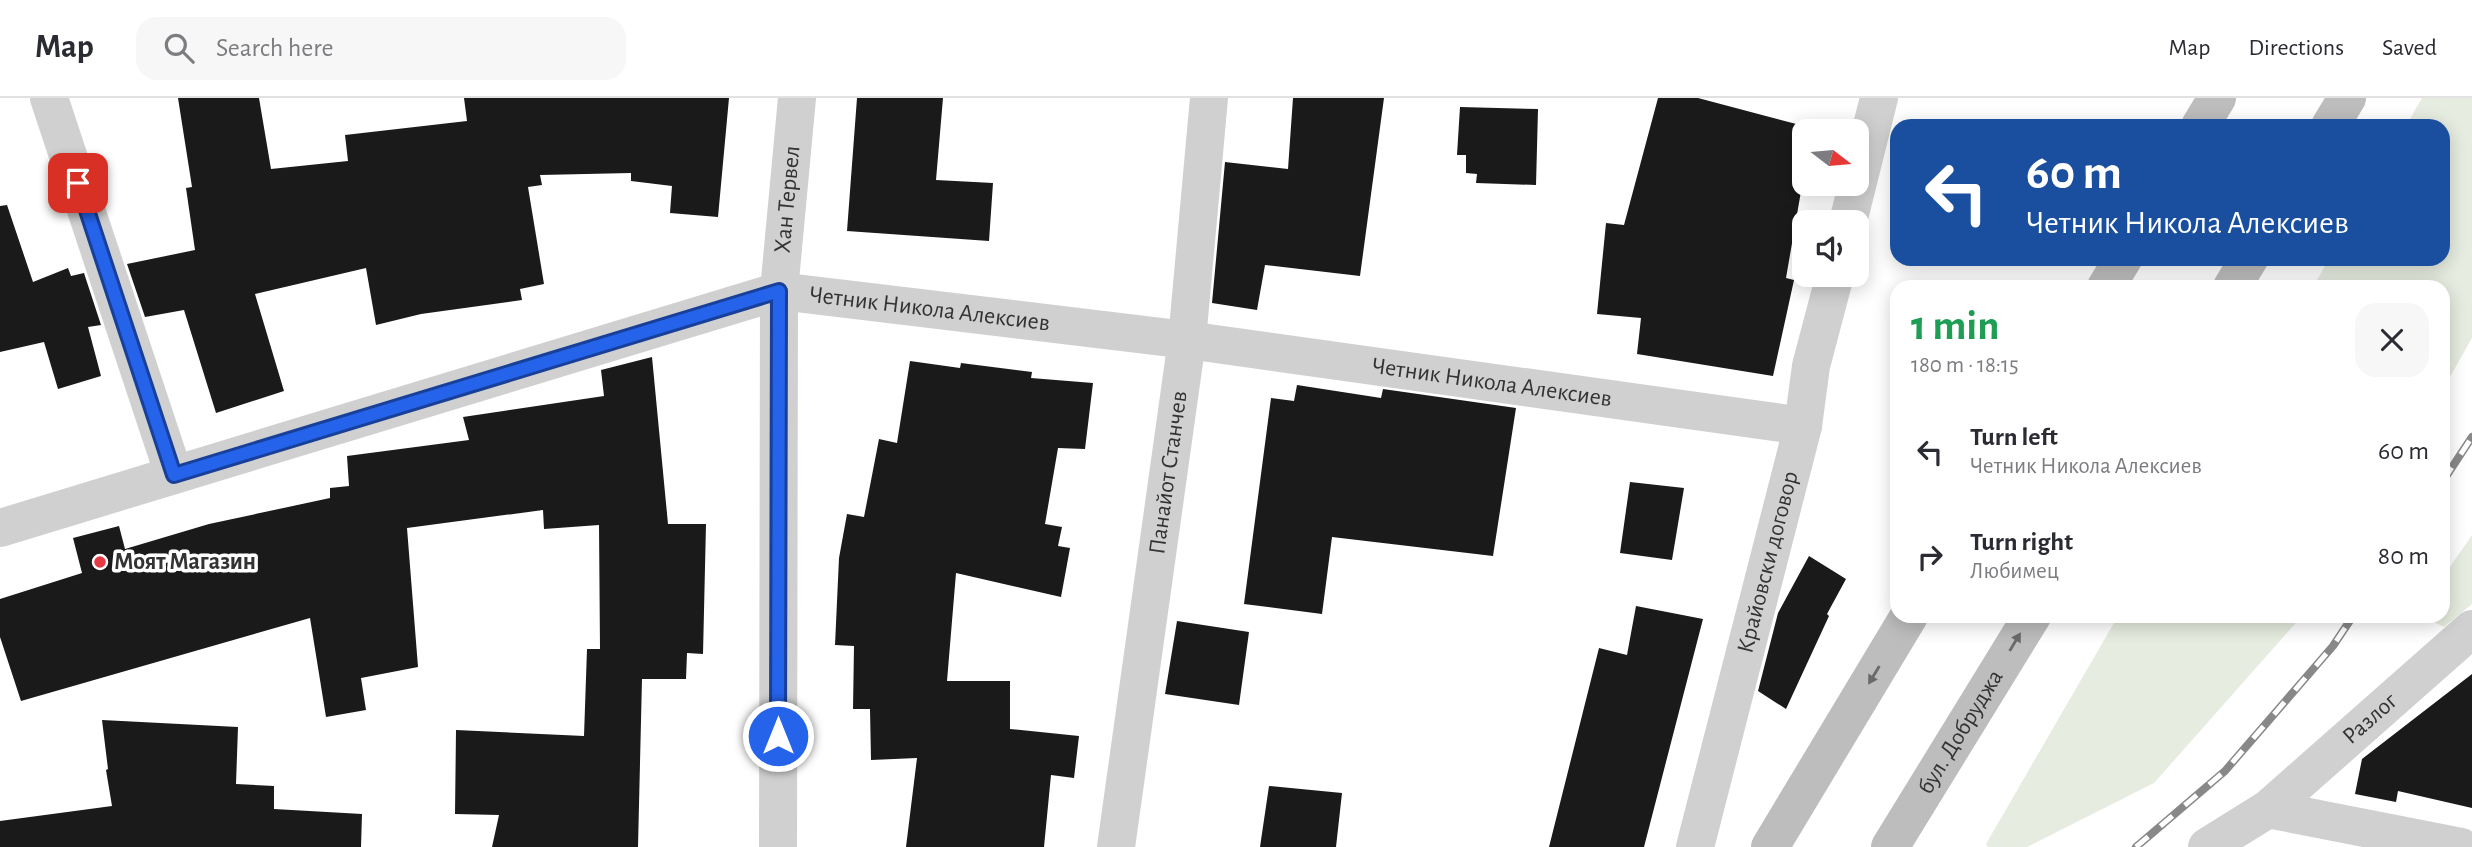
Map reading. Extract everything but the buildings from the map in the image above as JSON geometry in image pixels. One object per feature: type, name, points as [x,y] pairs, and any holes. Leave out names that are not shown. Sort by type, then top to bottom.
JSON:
[{"type":"main road","points":[[2204,119],[2217,98]]},
{"type":"main road","points":[[2334,119],[2347,98]]},
{"type":"main road","points":[[1770,847],[1905,623]]},
{"type":"main road","name":"бул. Добруджа","points":[[1890,847],[2028,623]]},
{"type":"street","points":[[49,98],[174,475]]},
{"type":"street","name":"Хан Тервел","points":[[778,847],[779,291],[797,98]]},
{"type":"street","name":"Панайот Станчев","points":[[1116,847],[1187,340],[1209,98]]},
{"type":"street","points":[[1851,210],[1879,98]]},
{"type":"street","name":"Крайовски договор","points":[[1695,847],[1803,426],[1811,366],[1832,287]]},
{"type":"street","name":"Четник Никола Алексиев","points":[[0,528],[779,291],[1187,340],[1803,426]]},
{"type":"street","name":"Разлог","points":[[2208,847],[2268,809],[2472,629]]},
{"type":"street","points":[[2268,809],[2461,847]]},
{"type":"shaded area","points":[[2422,98],[2472,98],[2472,338],[2450,377],[2450,280],[2317,280],[2325,266],[2450,266],[2450,119],[2410,119]]},
{"type":"shaded area","points":[[2472,535],[2472,604],[2450,622],[2450,567]]},
{"type":"shaded area","points":[[2114,623],[2296,623],[2154,783],[2027,847],[1988,847],[1986,844]]},
{"type":"railway","points":[[2450,470],[2472,437]]},
{"type":"railway","points":[[2136,847],[2225,771],[2333,646],[2348,623]]},
{"type":"place","name":"Моят Магазин","points":[[100,562]]},
{"type":"route","points":[[78,183],[174,475],[779,291],[778,736]]}]
